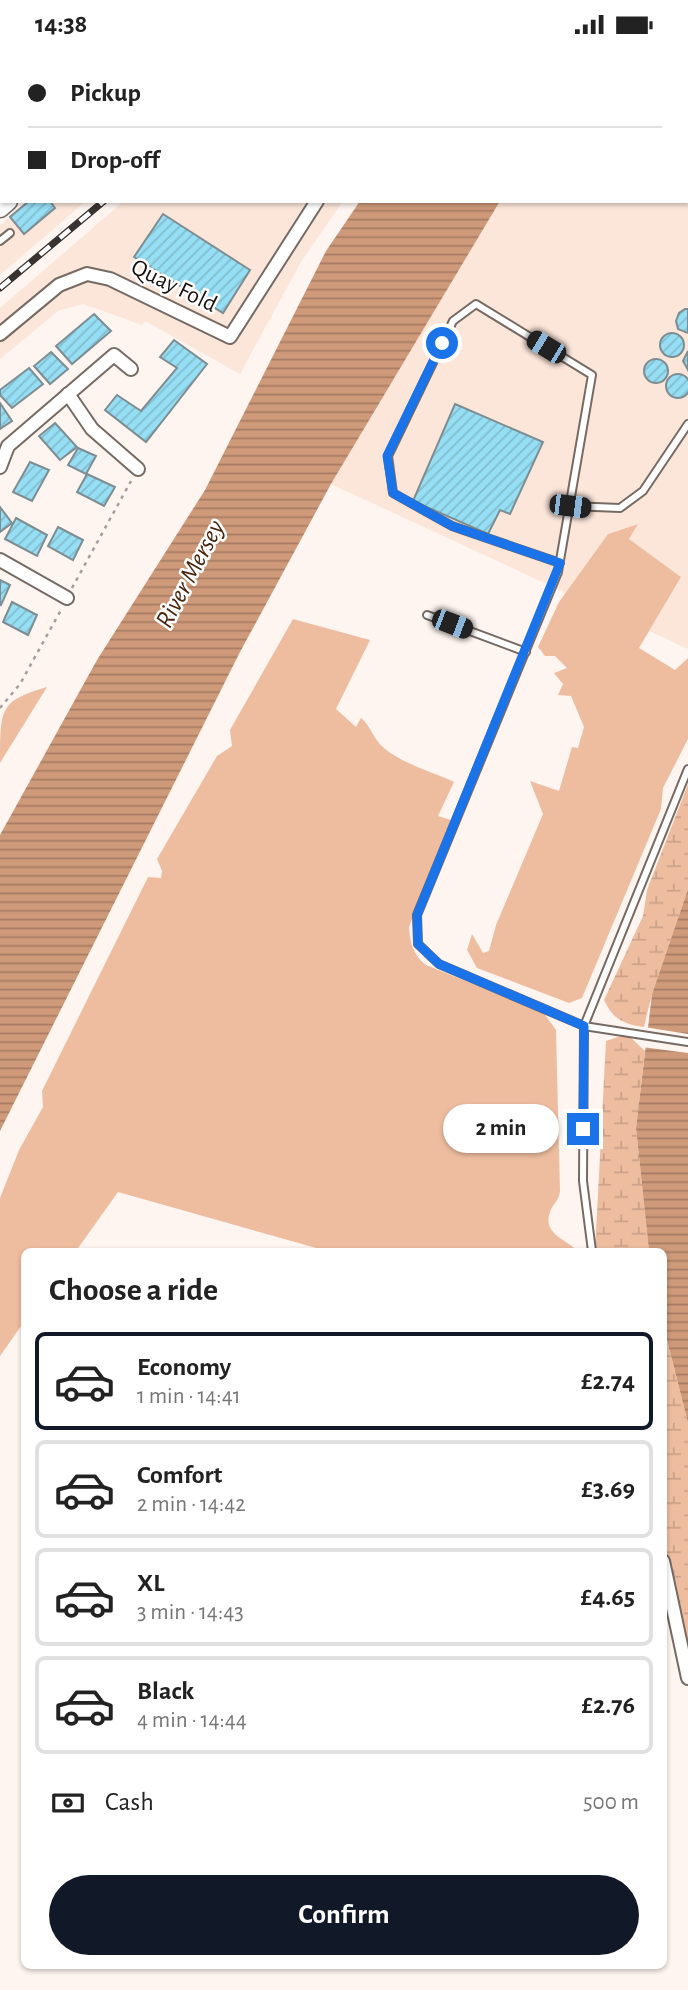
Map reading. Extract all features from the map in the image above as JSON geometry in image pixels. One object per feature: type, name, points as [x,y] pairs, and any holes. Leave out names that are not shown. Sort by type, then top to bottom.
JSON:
[{"type":"street","name":"Quay Fold","points":[[0,334],[59,285],[87,274],[110,279],[230,337],[316,203]]},
{"type":"street","points":[[0,467],[8,446],[114,355],[131,369]]},
{"type":"street","points":[[68,394],[92,429],[138,469]]},
{"type":"street","points":[[0,560],[67,598]]},
{"type":"street","points":[[667,1580],[688,1678]]},
{"type":"lane","points":[[0,241],[10,233]]},
{"type":"lane","points":[[560,563],[452,526],[393,493],[387,456],[453,321],[476,304],[592,375],[560,563],[417,915],[418,944],[439,964],[584,1026],[688,1042]]},
{"type":"lane","points":[[570,506],[620,508],[643,491],[688,424]]},
{"type":"lane","points":[[427,615],[526,652]]},
{"type":"lane","points":[[592,1248],[583,1181],[584,1026],[688,769]]},
{"type":"shaded area","points":[[28,203],[84,203],[0,275],[0,225]]},
{"type":"shaded area","points":[[122,203],[342,203],[301,262],[240,374],[145,321],[142,325],[83,304],[58,311],[0,359],[0,308]]},
{"type":"shaded area","points":[[499,203],[688,203],[688,649],[649,631],[681,577],[629,539],[637,524],[608,534],[566,593],[331,484]]},
{"type":"green space","points":[[638,524],[629,539],[681,577],[639,648],[675,670],[688,658],[688,739],[663,788],[661,809],[582,998],[569,1003],[477,968],[467,950],[472,934],[483,953],[489,951],[496,925],[543,814],[530,781],[559,791],[572,747],[578,748],[584,727],[571,696],[558,695],[563,684],[554,673],[567,668],[555,656],[545,656],[538,647],[559,602],[608,534]]},
{"type":"green space","points":[[293,619],[370,640],[336,709],[356,727],[361,718],[380,744],[391,753],[454,782],[438,816],[451,820],[409,927],[411,943],[415,953],[426,965],[543,1012],[556,1030],[560,1191],[548,1219],[552,1231],[574,1248],[316,1248],[118,1192],[78,1248],[21,1248],[21,1326],[0,1356],[0,1198],[19,1150],[43,1107],[42,1091],[148,877],[161,878],[162,871],[157,859],[217,756],[232,746],[230,730]]},
{"type":"green space","points":[[47,687],[0,763],[2,718],[6,709],[20,697]]},
{"type":"green space","points":[[688,784],[688,889],[652,994],[644,1027],[637,1026],[615,1016],[604,1000],[643,916],[647,890]]},
{"type":"green space","points":[[627,1034],[645,1051],[636,1128],[649,1248],[595,1248],[606,1041]]},
{"type":"green space","points":[[667,1340],[688,1423],[688,1678],[667,1580]]},
{"type":"water","name":"River Mersey","points":[[359,203],[499,203],[331,484],[240,652],[0,1131],[0,835],[97,660],[205,490],[326,251]]},
{"type":"water","points":[[688,889],[688,1423],[667,1340],[667,1248],[649,1248],[636,1128],[652,994]]},
{"type":"pier","points":[[644,1027],[688,1034],[688,1053],[642,1047]]},
{"type":"building","points":[[27,203],[51,203],[55,208],[24,234],[10,217]]},
{"type":"building","points":[[163,214],[250,270],[223,313],[134,257]]},
{"type":"building","points":[[688,309],[688,333],[678,329],[676,321],[679,313]]},
{"type":"building","points":[[94,314],[111,331],[72,364],[56,346]]},
{"type":"building","points":[[672,333],[681,336],[684,345],[681,354],[672,357],[663,354],[660,345],[663,336]]},
{"type":"building","points":[[174,340],[207,364],[146,442],[105,410],[117,395],[141,411],[177,368],[160,357]]},
{"type":"building","points":[[688,351],[688,370],[683,361]]},
{"type":"building","points":[[51,352],[68,369],[50,384],[34,366]]},
{"type":"building","points":[[656,359],[665,362],[668,371],[665,380],[656,383],[647,380],[644,371],[647,362]]},
{"type":"building","points":[[29,368],[43,384],[12,408],[0,395],[0,390]]},
{"type":"building","points":[[678,374],[686,378],[689,390],[686,394],[678,398],[670,394],[666,386],[670,378]]},
{"type":"building","points":[[0,403],[12,421],[0,429]]},
{"type":"building","points":[[455,404],[543,442],[510,514],[500,510],[488,534],[413,501]]},
{"type":"building","points":[[55,423],[77,447],[60,460],[39,436]]},
{"type":"building","points":[[78,448],[96,456],[86,474],[68,465]]},
{"type":"building","points":[[30,462],[49,470],[32,501],[13,492]]},
{"type":"building","points":[[87,474],[115,487],[104,506],[77,492]]},
{"type":"building","points":[[0,507],[12,523],[0,532]]},
{"type":"building","points":[[16,518],[47,535],[37,556],[5,539]]},
{"type":"building","points":[[58,527],[83,540],[73,560],[48,546]]},
{"type":"building","points":[[0,580],[10,585],[1,605],[0,604]]},
{"type":"building","points":[[12,602],[37,615],[28,635],[3,622]]},
{"type":"railway","points":[[0,288],[102,203]]},
{"type":"route","points":[[442,343],[387,456],[393,493],[452,526],[560,563],[417,915],[418,944],[439,964],[584,1026],[583,1129]]}]
